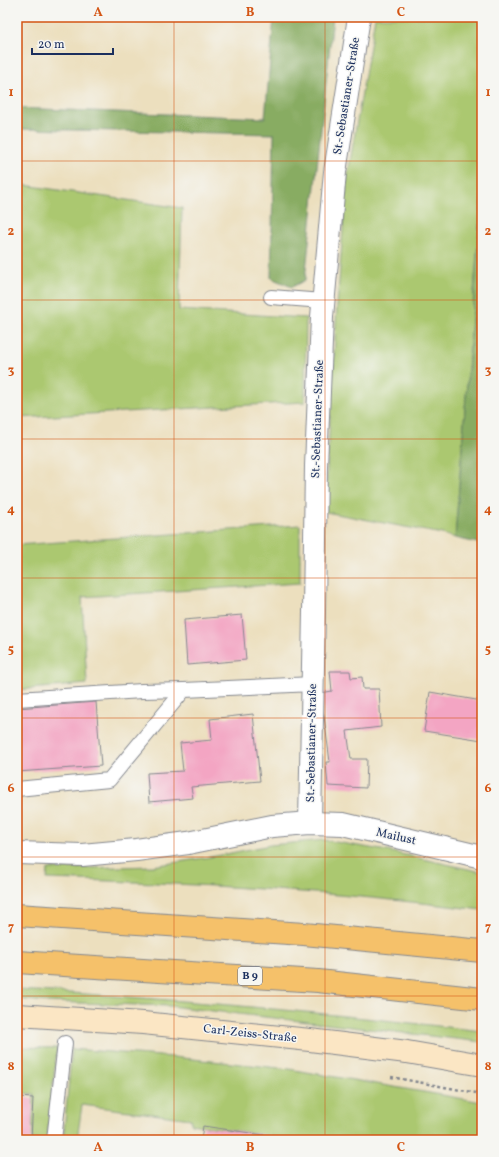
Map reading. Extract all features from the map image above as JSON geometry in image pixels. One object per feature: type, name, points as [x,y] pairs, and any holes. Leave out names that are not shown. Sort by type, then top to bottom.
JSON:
[{"type":"highway","points":[[17,915],[304,934],[482,951]]},
{"type":"highway","name":"B 9","points":[[17,962],[318,981],[482,999]]},
{"type":"main road","name":"Carl-Zeiss-Straße","points":[[17,1015],[143,1023],[310,1040],[407,1052],[482,1065]]},
{"type":"street","name":"St.-Sebastianer-Straße","points":[[310,823],[316,466],[323,301],[335,172],[359,17]]},
{"type":"street","name":"Mailust","points":[[17,853],[82,855],[136,850],[188,843],[272,826],[310,823],[344,824],[482,857]]},
{"type":"lane","points":[[271,297],[323,301]]},
{"type":"lane","points":[[17,699],[142,691],[313,684]]},
{"type":"lane","points":[[17,789],[109,780],[184,690]]},
{"type":"lane","points":[[54,1140],[65,1043]]},
{"type":"path","points":[[388,1077],[482,1094]]},
{"type":"green space","points":[[274,17],[333,17],[305,280],[292,287],[271,278],[274,134],[17,129],[17,108],[265,118]]},
{"type":"green space","points":[[375,17],[482,17],[482,190],[455,538],[442,534],[326,512],[327,467],[337,306],[347,179]]},
{"type":"green space","points":[[17,184],[182,208],[179,310],[306,318],[305,402],[17,418]]},
{"type":"green space","points":[[482,190],[482,544],[455,538]]},
{"type":"green space","points":[[300,525],[300,583],[82,597],[87,684],[17,690],[17,545]]},
{"type":"green space","points":[[324,840],[387,851],[482,872],[482,910],[373,898],[265,889],[47,879],[48,869],[153,866],[216,856],[270,845]]},
{"type":"green space","points":[[17,990],[191,1002],[424,1024],[482,1031],[482,1042],[169,1006],[48,1002],[17,999]]},
{"type":"green space","points":[[17,1047],[57,1048],[47,1140],[32,1140],[34,1094],[17,1093]]},
{"type":"green space","points":[[72,1049],[173,1057],[289,1069],[482,1102],[482,1140],[471,1137],[463,1140],[297,1140],[191,1124],[191,1119],[82,1105],[77,1140],[63,1140]]},
{"type":"building","points":[[242,615],[246,660],[187,665],[184,620]]},
{"type":"building","points":[[330,671],[350,671],[351,678],[362,677],[363,689],[379,689],[381,727],[347,731],[351,759],[367,759],[366,788],[328,786],[326,762],[330,762],[321,693],[332,691]]},
{"type":"building","points":[[430,692],[482,701],[482,740],[424,731]]},
{"type":"building","points":[[96,702],[101,766],[17,772],[17,708]]},
{"type":"building","points":[[253,714],[260,781],[191,787],[193,798],[149,802],[147,773],[183,771],[180,743],[212,740],[210,719]]},
{"type":"building","points":[[17,1097],[33,1098],[31,1140],[17,1140]]},
{"type":"building","points":[[203,1126],[291,1139],[291,1140],[201,1140]]}]
